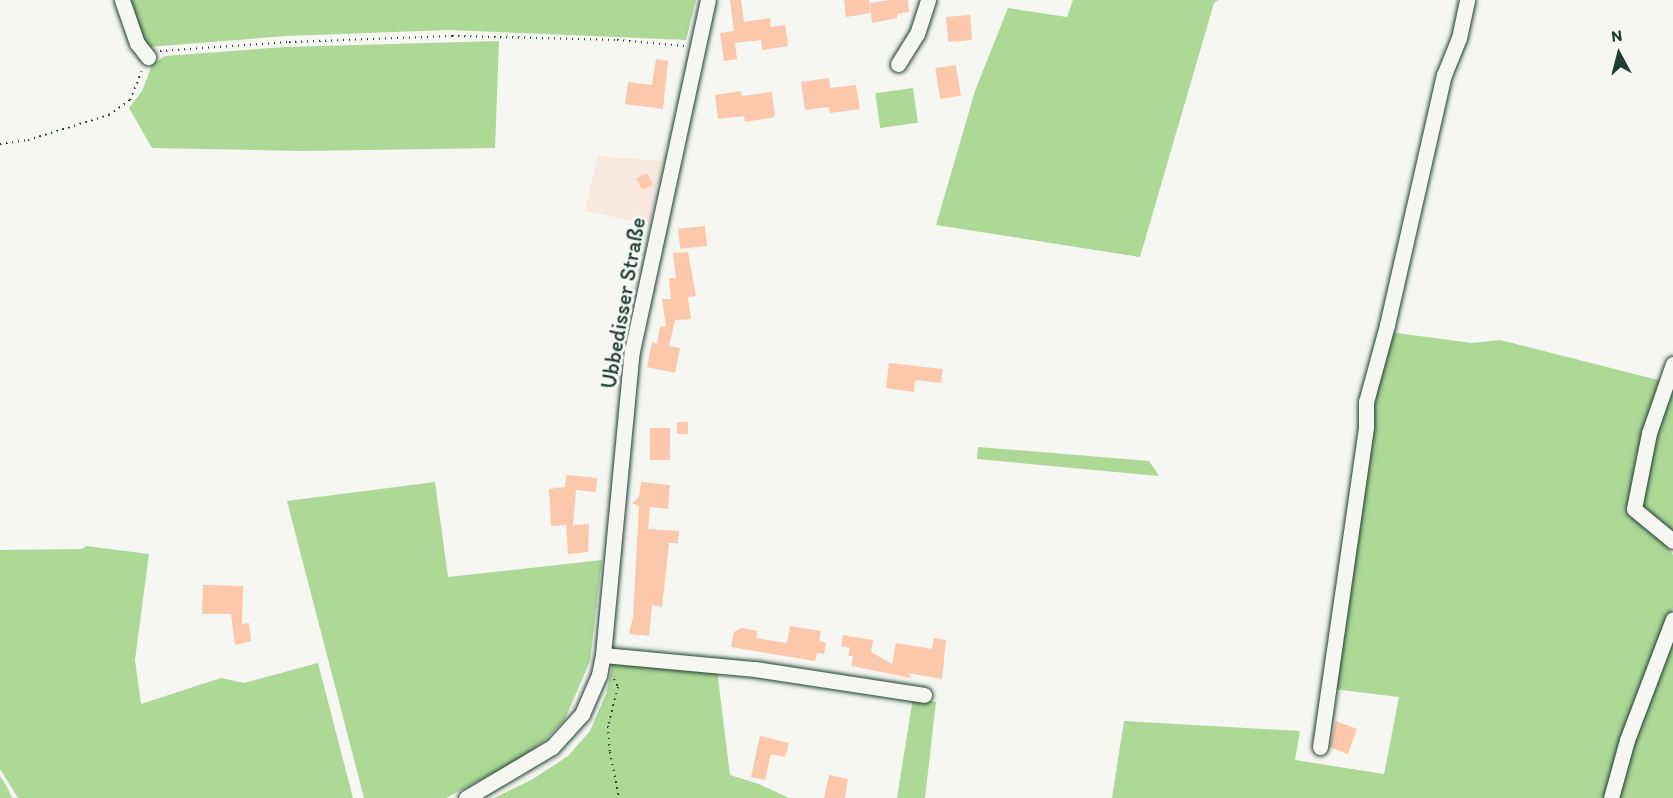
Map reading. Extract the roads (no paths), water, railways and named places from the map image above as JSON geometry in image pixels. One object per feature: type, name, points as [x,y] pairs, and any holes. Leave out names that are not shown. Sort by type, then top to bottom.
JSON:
[{"type":"street","points":[[122,0],[137,43],[148,57]]},
{"type":"street","name":"Ubbedisser Straße","points":[[466,798],[528,764],[552,747],[574,726],[591,697],[603,655],[632,351],[708,0]]},
{"type":"street","points":[[898,64],[917,34],[928,0]]},
{"type":"street","points":[[1320,747],[1361,461],[1366,402],[1384,335],[1444,75],[1459,38],[1467,0]]},
{"type":"street","points":[[1673,364],[1649,433],[1634,509],[1673,541]]},
{"type":"street","points":[[1611,798],[1627,740],[1673,619]]},
{"type":"street","points":[[603,655],[755,669],[924,695]]}]
